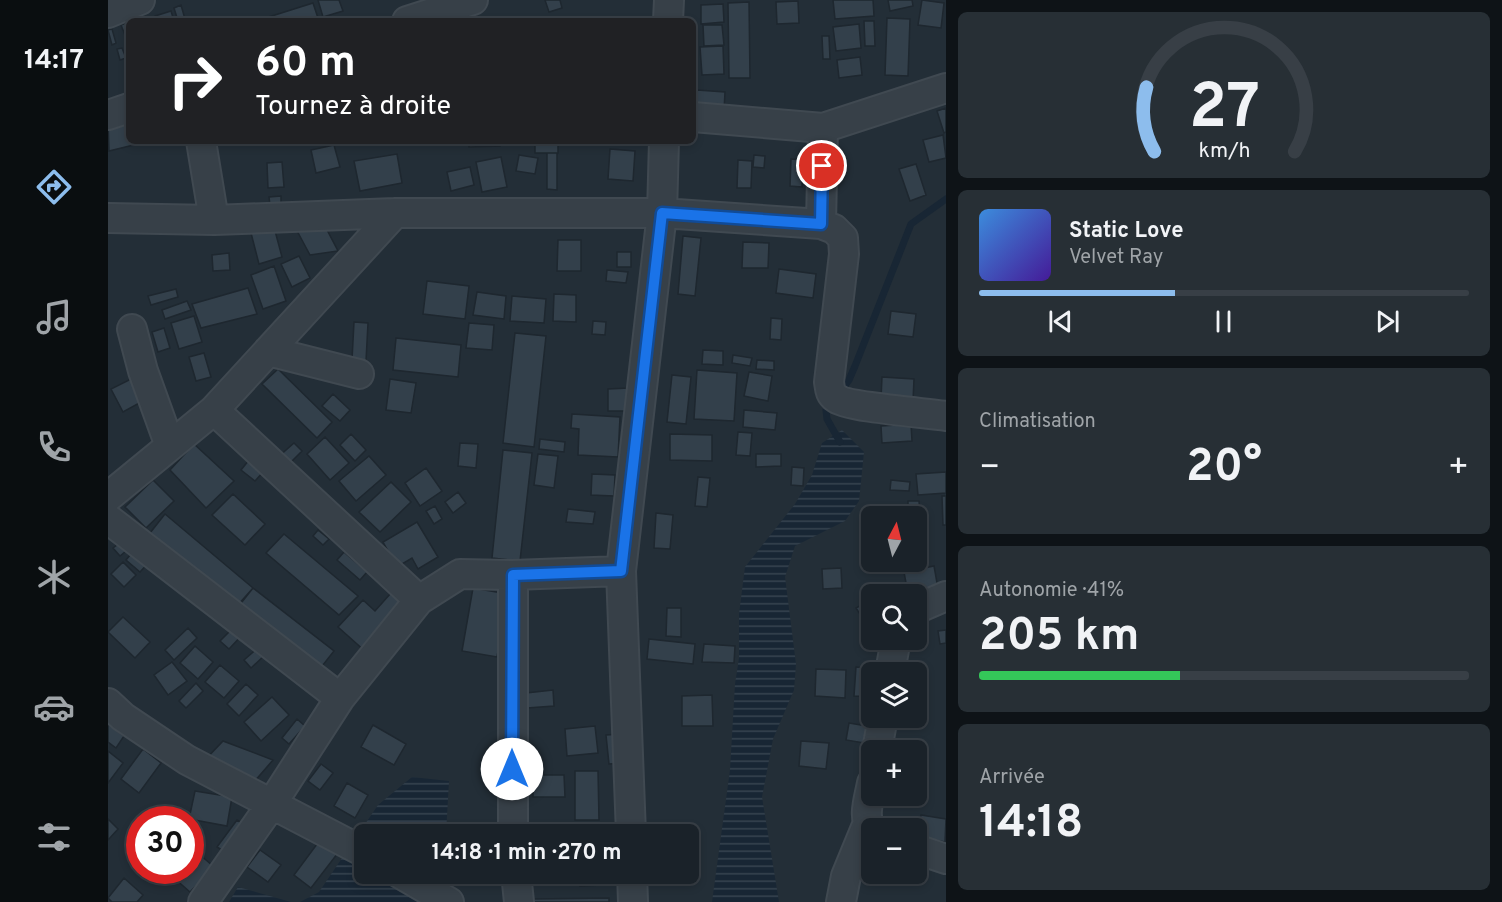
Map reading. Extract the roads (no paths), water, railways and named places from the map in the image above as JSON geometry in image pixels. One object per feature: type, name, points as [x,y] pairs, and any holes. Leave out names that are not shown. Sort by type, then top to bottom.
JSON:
[{"type":"street","points":[[108,13],[140,0]]},
{"type":"street","points":[[416,18],[473,0]]},
{"type":"street","points":[[668,18],[669,0]]},
{"type":"street","points":[[696,117],[823,128],[945,88]]},
{"type":"street","points":[[108,115],[126,109]]},
{"type":"street","points":[[821,224],[823,128]]},
{"type":"street","points":[[201,144],[214,220]]},
{"type":"street","points":[[631,824],[621,571],[662,213],[664,144]]},
{"type":"street","points":[[108,218],[214,220],[395,213],[662,213],[821,224],[834,229],[843,238],[844,254],[829,382],[830,393],[838,400],[855,404],[945,416]]},
{"type":"street","points":[[108,497],[214,410],[395,213]]},
{"type":"street","points":[[132,329],[143,371],[170,446]]},
{"type":"street","points":[[268,351],[359,374]]},
{"type":"street","points":[[214,410],[419,600]]},
{"type":"street","points":[[108,519],[340,698]]},
{"type":"street","points":[[203,902],[271,805],[340,698],[419,600],[460,574],[513,575],[621,571]]},
{"type":"street","points":[[513,575],[513,824]]},
{"type":"street","points":[[927,604],[945,596]]},
{"type":"street","points":[[108,703],[123,717],[187,760],[354,847]]},
{"type":"street","points":[[841,902],[846,876],[861,845]]},
{"type":"street","points":[[927,853],[945,859]]},
{"type":"street","points":[[418,884],[449,902]]},
{"type":"street","points":[[517,884],[519,902]]},
{"type":"street","points":[[632,884],[633,902]]},
{"type":"water","points":[[842,430],[864,452],[859,501],[845,521],[795,546],[785,577],[796,664],[794,690],[773,739],[762,797],[779,902],[712,902],[730,770],[735,684],[739,658],[739,614],[745,567],[795,504],[812,475],[822,443]]},
{"type":"water","points":[[412,777],[449,781],[447,824],[365,824],[378,805]]},
{"type":"water","points":[[354,840],[354,884],[435,884],[429,902],[300,902],[319,892]]},
{"type":"water","points":[[238,887],[291,902],[229,902]]},
{"type":"waterway","points":[[839,393],[849,380],[855,366],[911,224],[946,199]]},
{"type":"waterway","points":[[832,402],[826,410],[827,419],[840,442]]}]
